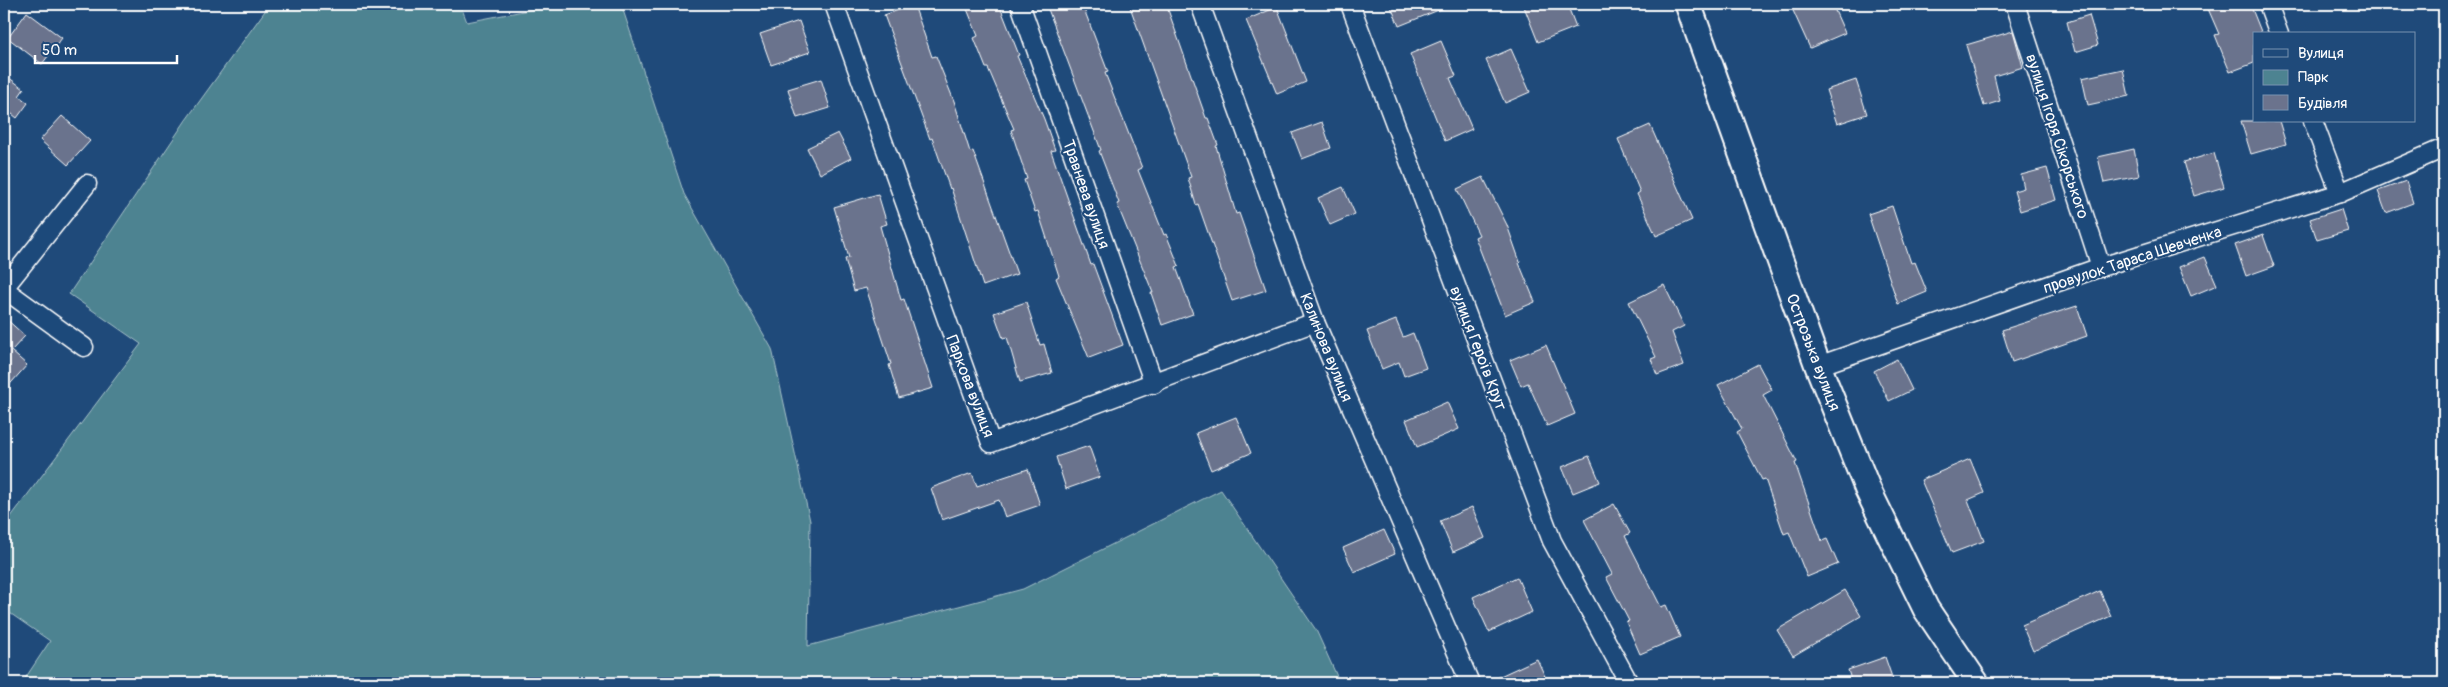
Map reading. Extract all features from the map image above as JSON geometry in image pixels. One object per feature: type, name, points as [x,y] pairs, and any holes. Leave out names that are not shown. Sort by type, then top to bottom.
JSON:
[{"type":"main road","name":"Острозька вулиця","points":[[1688,4],[1818,366],[1868,490],[1926,609],[1976,683]]},
{"type":"street","name":"Паркова вулиця","points":[[834,4],[991,443],[1154,384],[1315,322]]},
{"type":"street","name":"Травнева вулиця","points":[[1020,4],[1154,384]]},
{"type":"street","name":"Калинова вулиця","points":[[1200,4],[1315,322],[1470,683]]},
{"type":"street","name":"вулиця Героїв Крут","points":[[1350,4],[1552,541],[1629,683]]},
{"type":"street","name":"вулиця Ігоря Сікорського","points":[[2015,4],[2101,267]]},
{"type":"street","points":[[2268,4],[2278,32]]},
{"type":"street","points":[[2312,122],[2340,193]]},
{"type":"street","name":"провулок Тараса Шевченка","points":[[1818,366],[2101,267],[2340,193],[2444,148]]},
{"type":"street","points":[[84,347],[4,288],[87,184]]},
{"type":"green space","points":[[270,4],[460,4],[467,22],[559,4],[621,4],[684,194],[772,349],[810,521],[808,646],[1023,589],[1221,490],[1316,630],[1340,683],[22,683],[50,641],[4,609],[4,526],[141,344],[69,294],[186,120]]},
{"type":"building","points":[[965,4],[999,4],[1019,55],[1017,56],[1044,119],[1055,150],[1051,151],[1091,265],[1093,264],[1123,345],[1089,358],[1056,278],[1059,276],[1038,211],[1035,212],[1024,180],[1027,179],[1011,130],[1014,129],[974,38],[978,36]]},
{"type":"building","points":[[1062,4],[1082,4],[1108,72],[1105,73],[1142,168],[1138,170],[1164,235],[1166,234],[1179,266],[1176,267],[1193,314],[1162,325],[1151,293],[1153,293],[1117,204],[1119,203],[1099,151],[1101,150],[1048,9]]},
{"type":"building","points":[[1129,4],[1166,4],[1206,118],[1208,118],[1218,145],[1216,146],[1236,214],[1239,213],[1266,290],[1232,301],[1198,204],[1196,205],[1188,178],[1191,177]]},
{"type":"building","points":[[1390,4],[1451,4],[1451,5],[1399,26]]},
{"type":"building","points":[[1523,4],[1567,4],[1576,27],[1538,42]]},
{"type":"building","points":[[1790,4],[1832,4],[1845,33],[1810,48]]},
{"type":"building","points":[[2206,4],[2250,4],[2261,32],[2253,32],[2253,63],[2230,72],[2215,35],[2219,34]]},
{"type":"building","points":[[914,5],[932,57],[936,56],[954,101],[970,152],[973,151],[1017,274],[983,286],[951,188],[932,138],[930,139],[884,15]]},
{"type":"building","points":[[1277,7],[1306,82],[1277,94],[1246,20]]},
{"type":"building","points":[[27,12],[62,38],[42,64],[8,38]]},
{"type":"building","points":[[2089,15],[2098,45],[2075,52],[2067,22]]},
{"type":"building","points":[[799,21],[810,52],[771,65],[760,34]]},
{"type":"building","points":[[2013,31],[2023,67],[1994,76],[2000,101],[1984,106],[1966,45]]},
{"type":"building","points":[[1441,41],[1456,76],[1450,78],[1472,129],[1445,141],[1410,54]]},
{"type":"building","points":[[1511,49],[1530,92],[1505,103],[1486,60]]},
{"type":"building","points":[[2123,69],[2129,96],[2088,105],[2082,78]]},
{"type":"building","points":[[4,74],[24,89],[19,96],[28,103],[17,118],[7,110],[4,115]]},
{"type":"building","points":[[821,79],[830,108],[797,118],[788,89]]},
{"type":"building","points":[[1856,80],[1867,114],[1837,124],[1826,90]]},
{"type":"building","points":[[62,116],[90,141],[68,165],[40,140]]},
{"type":"building","points":[[2241,121],[2279,122],[2286,144],[2251,154]]},
{"type":"building","points":[[1322,122],[1331,148],[1302,159],[1292,133]]},
{"type":"building","points":[[1650,125],[1692,220],[1656,236],[1637,194],[1640,192],[1618,139]]},
{"type":"building","points":[[838,133],[851,158],[820,174],[807,148]]},
{"type":"building","points":[[2134,149],[2139,176],[2104,183],[2098,157]]},
{"type":"building","points":[[2214,153],[2224,187],[2194,196],[2184,162]]},
{"type":"building","points":[[2047,168],[2056,200],[2020,211],[2014,191],[2024,188],[2021,175]]},
{"type":"building","points":[[1483,177],[1507,225],[1519,263],[1535,302],[1505,315],[1475,237],[1479,235],[1457,189]]},
{"type":"building","points":[[2406,181],[2413,203],[2386,213],[2378,191]]},
{"type":"building","points":[[1343,187],[1355,214],[1330,225],[1318,198]]},
{"type":"building","points":[[878,194],[887,224],[880,226],[901,300],[904,299],[933,388],[899,398],[889,365],[891,364],[866,288],[854,291],[845,259],[849,258],[834,207]]},
{"type":"building","points":[[1892,206],[1911,263],[1915,262],[1927,292],[1898,304],[1868,214]]},
{"type":"building","points":[[2341,209],[2348,231],[2317,240],[2310,219]]},
{"type":"building","points":[[2263,235],[2274,266],[2246,276],[2235,245]]},
{"type":"building","points":[[2205,257],[2217,285],[2191,296],[2179,267]]},
{"type":"building","points":[[1664,285],[1684,326],[1672,332],[1684,365],[1657,375],[1651,359],[1656,357],[1629,302]]},
{"type":"building","points":[[1026,302],[1040,345],[1044,344],[1052,373],[1020,382],[1007,337],[1003,338],[994,313]]},
{"type":"building","points":[[2077,306],[2087,336],[2012,362],[2002,330]]},
{"type":"building","points":[[4,317],[25,336],[11,351],[27,365],[4,391]]},
{"type":"building","points":[[1396,320],[1403,337],[1413,333],[1426,368],[1404,376],[1399,362],[1382,369],[1367,331]]},
{"type":"building","points":[[1546,345],[1575,414],[1547,426],[1528,383],[1521,386],[1510,360]]},
{"type":"building","points":[[1897,359],[1912,390],[1889,401],[1874,371]]},
{"type":"building","points":[[1758,364],[1772,390],[1763,395],[1797,462],[1795,463],[1822,541],[1827,539],[1838,564],[1807,577],[1789,532],[1784,534],[1765,479],[1762,480],[1737,432],[1742,429],[1718,385]]},
{"type":"building","points":[[1447,402],[1459,429],[1417,447],[1406,420]]},
{"type":"building","points":[[1236,417],[1251,453],[1211,470],[1196,433]]},
{"type":"building","points":[[1089,446],[1100,477],[1066,489],[1056,457]]},
{"type":"building","points":[[1589,456],[1600,482],[1573,493],[1562,467]]},
{"type":"building","points":[[1970,459],[1984,493],[1968,500],[1984,541],[1952,553],[1921,480]]},
{"type":"building","points":[[1028,469],[1040,505],[1005,517],[999,500],[942,520],[931,488],[972,473],[977,486]]},
{"type":"building","points":[[1614,504],[1630,533],[1625,536],[1661,607],[1666,605],[1680,637],[1640,654],[1626,622],[1629,621],[1606,577],[1612,574],[1584,520]]},
{"type":"building","points":[[1472,507],[1485,538],[1453,552],[1440,521]]},
{"type":"building","points":[[1384,530],[1395,554],[1354,572],[1343,548]]},
{"type":"building","points":[[1517,577],[1532,612],[1489,632],[1473,597]]},
{"type":"building","points":[[1845,590],[1861,616],[1793,656],[1777,630]]},
{"type":"building","points":[[2100,591],[2111,616],[2033,651],[2022,625]]},
{"type":"building","points":[[1885,657],[1894,683],[1852,683],[1848,670]]},
{"type":"building","points":[[1537,659],[1548,683],[1485,683]]}]
